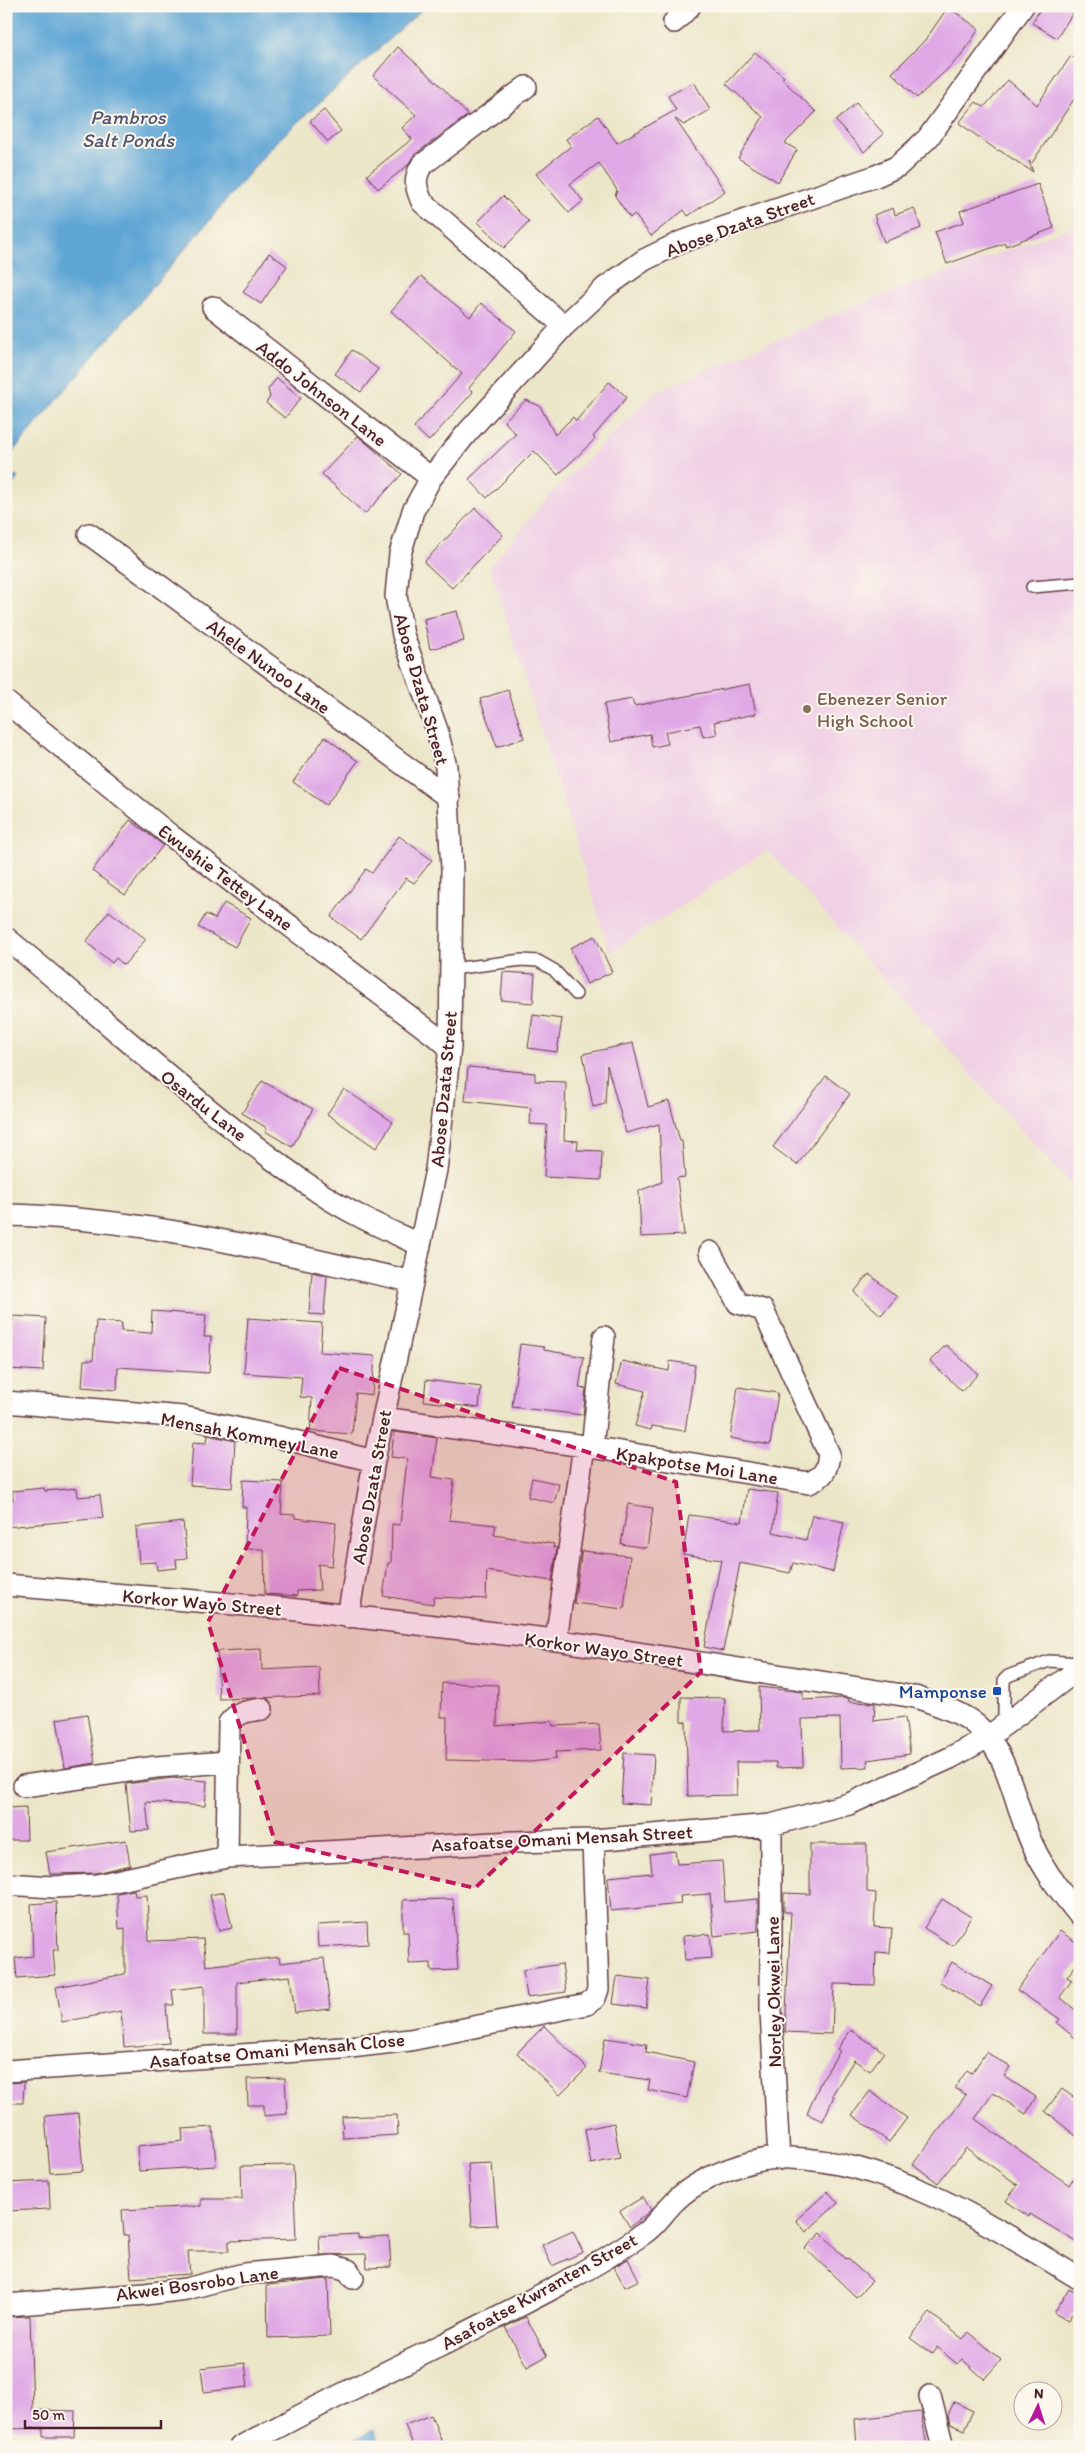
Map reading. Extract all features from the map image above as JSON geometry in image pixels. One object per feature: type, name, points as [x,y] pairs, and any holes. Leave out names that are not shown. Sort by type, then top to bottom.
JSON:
[{"type":"street","points":[[674,22],[690,6]]},
{"type":"street","name":"Abose Dzata Street","points":[[348,1618],[374,1461],[436,1170],[450,1047],[452,969],[449,798],[446,767],[437,730],[403,635],[396,596],[400,554],[413,511],[432,478],[466,434],[564,326],[606,287],[644,260],[681,242],[876,176],[898,166],[928,138],[1024,6]]},
{"type":"street","points":[[526,87],[422,165],[416,174],[416,188],[422,202],[564,326]]},
{"type":"street","name":"Addo Johnson Lane","points":[[213,307],[432,478]]},
{"type":"street","name":"Ahele Nunoo Lane","points":[[89,534],[449,798]]},
{"type":"street","name":"Ewushie Tettey Lane","points":[[6,702],[170,834],[450,1047]]},
{"type":"street","name":"Osardu Lane","points":[[6,938],[82,1000],[162,1072],[253,1143],[321,1193],[373,1223],[420,1245]]},
{"type":"street","points":[[6,1215],[126,1224],[411,1281]]},
{"type":"street","name":"Kpakpotse Moi Lane","points":[[383,1418],[588,1447],[809,1483],[823,1476],[827,1468],[829,1454],[763,1310],[738,1303],[710,1252]]},
{"type":"street","points":[[556,1640],[604,1337]]},
{"type":"street","name":"Mensah Kommey Lane","points":[[6,1402],[183,1418],[278,1436],[374,1461]]},
{"type":"street","name":"Korkor Wayo Street","points":[[6,1585],[280,1608],[348,1618],[556,1640],[916,1697],[945,1707],[969,1720],[996,1730],[996,1747],[1033,1846],[1055,1884],[1080,1916]]},
{"type":"street","name":"Asafoatse Omani Mensah Street","points":[[6,1884],[53,1887],[97,1884],[227,1857],[513,1842],[593,1840],[772,1825],[849,1804],[950,1758],[996,1730],[1080,1668]]},
{"type":"street","points":[[227,1857],[228,1723],[233,1717],[242,1712],[262,1708]]},
{"type":"street","points":[[24,1786],[156,1767],[228,1762]]},
{"type":"street","name":"Norley Okwei Lane","points":[[772,1825],[771,2011],[778,2159]]},
{"type":"street","name":"Asafoatse Omani Mensah Close","points":[[6,2071],[352,2046],[410,2040],[588,2004],[595,1998],[598,1989],[593,1840]]},
{"type":"street","name":"Asafoatse Kwranten Street","points":[[240,2447],[308,2411],[508,2312],[606,2258],[646,2232],[663,2218],[676,2200],[703,2182],[742,2165],[788,2157],[848,2166],[916,2188],[993,2227],[1080,2279]]},
{"type":"street","name":"Akwei Bosrobo Lane","points":[[6,2305],[144,2294],[186,2289],[244,2274],[334,2266],[348,2270],[353,2278]]},
{"type":"street","points":[[930,2396],[943,2447]]},
{"type":"lane","points":[[1032,587],[1080,584]]},
{"type":"lane","points":[[452,969],[522,960],[538,961],[554,970],[576,994]]},
{"type":"lane","points":[[996,1730],[1004,1680],[1008,1676],[1041,1662],[1080,1663]]},
{"type":"highlighted area","points":[[339,1368],[676,1482],[701,1672],[475,1888],[275,1842],[208,1622]]},
{"type":"shaded area","name":"Ebenezer Senior High School","points":[[1080,224],[1080,1194],[767,850],[610,952],[490,567],[548,497],[656,392],[870,300]]},
{"type":"water","name":"Pambros Salt Ponds","points":[[6,6],[426,6],[275,143],[6,460]]},
{"type":"water","points":[[6,470],[18,478],[6,494]]},
{"type":"water","points":[[374,2430],[381,2447],[338,2447]]},
{"type":"building","points":[[1042,6],[1077,6],[1057,38],[1032,23]]},
{"type":"building","points":[[948,7],[979,29],[961,56],[917,98],[892,73],[926,39]]},
{"type":"building","points":[[398,47],[441,86],[468,115],[414,155],[408,165],[378,189],[367,175],[412,139],[402,128],[416,115],[373,76]]},
{"type":"building","points":[[755,52],[784,77],[782,79],[816,112],[785,143],[797,150],[778,182],[738,158],[763,117],[726,84]]},
{"type":"building","points":[[1071,56],[1080,62],[1080,90],[1032,163],[1029,161],[1033,172],[998,151],[959,123],[976,102],[984,107],[1008,80],[1037,105]]},
{"type":"building","points":[[694,82],[710,110],[684,125],[675,119],[725,191],[688,216],[684,210],[651,236],[634,214],[630,218],[615,196],[617,190],[599,163],[570,184],[583,201],[569,213],[536,174],[571,146],[566,139],[598,116],[617,143],[676,110],[668,96]]},
{"type":"building","points":[[856,103],[884,134],[864,152],[836,121]]},
{"type":"building","points":[[324,110],[341,131],[328,142],[310,121]]},
{"type":"building","points":[[1038,184],[1054,228],[1006,246],[1005,243],[947,264],[935,232],[964,222],[960,211]]},
{"type":"building","points":[[503,196],[529,222],[504,248],[478,222]]},
{"type":"building","points":[[893,208],[895,215],[914,208],[921,228],[884,242],[874,215]]},
{"type":"building","points":[[269,253],[287,266],[261,304],[243,292]]},
{"type":"building","points":[[421,276],[470,317],[481,303],[516,331],[469,388],[473,392],[429,441],[414,427],[462,374],[391,311]]},
{"type":"building","points":[[352,350],[378,369],[361,392],[335,374]]},
{"type":"building","points":[[277,378],[301,398],[285,418],[266,403],[270,397],[268,389]]},
{"type":"building","points":[[609,382],[627,397],[593,437],[595,439],[558,475],[534,451],[487,498],[469,479],[516,434],[504,421],[526,400],[540,406],[555,435],[573,417],[576,421]]},
{"type":"building","points":[[358,436],[402,474],[365,514],[322,474]]},
{"type":"building","points":[[475,508],[503,535],[452,588],[424,562]]},
{"type":"building","points":[[457,611],[464,641],[430,649],[424,619]]},
{"type":"building","points":[[750,684],[756,714],[714,722],[717,734],[703,737],[700,725],[665,732],[668,744],[652,747],[650,734],[611,742],[604,704],[632,699],[634,706]]},
{"type":"building","points":[[508,690],[524,738],[497,747],[480,699]]},
{"type":"building","points":[[325,737],[358,761],[326,805],[293,782]]},
{"type":"building","points":[[130,820],[163,845],[125,895],[92,871]]},
{"type":"building","points":[[399,836],[432,860],[414,883],[406,878],[361,939],[331,917],[366,869],[372,873]]},
{"type":"building","points":[[224,903],[251,918],[235,947],[198,927],[206,914],[215,919]]},
{"type":"building","points":[[109,911],[146,939],[124,965],[116,958],[112,963],[86,942]]},
{"type":"building","points":[[595,936],[612,972],[587,984],[570,948]]},
{"type":"building","points":[[503,972],[535,974],[533,1003],[501,1000]]},
{"type":"building","points":[[533,1015],[562,1019],[557,1052],[528,1048]]},
{"type":"building","points":[[633,1043],[648,1107],[669,1101],[680,1141],[682,1141],[685,1177],[677,1178],[684,1235],[641,1237],[639,1191],[662,1182],[659,1124],[626,1133],[607,1065],[605,1104],[593,1107],[583,1054]]},
{"type":"building","points":[[468,1067],[535,1073],[535,1081],[566,1082],[564,1140],[578,1141],[577,1150],[602,1151],[601,1180],[544,1177],[547,1125],[530,1124],[531,1108],[465,1101]]},
{"type":"building","points":[[826,1076],[850,1094],[797,1165],[773,1147]]},
{"type":"building","points":[[262,1081],[313,1109],[292,1147],[265,1131],[267,1128],[242,1113]]},
{"type":"building","points":[[344,1089],[393,1122],[376,1148],[327,1114]]},
{"type":"building","points":[[312,1272],[327,1276],[324,1315],[309,1314]]},
{"type":"building","points":[[869,1274],[897,1297],[881,1315],[854,1292]]},
{"type":"building","points":[[152,1311],[206,1315],[204,1337],[211,1337],[209,1373],[118,1367],[117,1390],[82,1387],[84,1360],[93,1360],[96,1321],[122,1323],[121,1331],[151,1333]]},
{"type":"building","points":[[13,1316],[46,1318],[43,1371],[9,1369]]},
{"type":"building","points":[[248,1318],[322,1323],[320,1352],[375,1356],[372,1395],[356,1393],[352,1434],[310,1431],[312,1398],[300,1397],[302,1377],[244,1373]]},
{"type":"building","points":[[520,1344],[544,1347],[544,1350],[584,1357],[579,1388],[586,1389],[583,1415],[512,1407]]},
{"type":"building","points":[[946,1345],[978,1374],[962,1391],[930,1361]]},
{"type":"building","points":[[622,1361],[669,1371],[670,1361],[695,1365],[685,1431],[652,1426],[651,1430],[635,1426],[645,1391],[616,1384]]},
{"type":"building","points":[[426,1380],[481,1387],[479,1408],[424,1401]]},
{"type":"building","points":[[738,1387],[778,1393],[770,1445],[730,1438]]},
{"type":"building","points":[[394,1432],[437,1438],[432,1477],[454,1480],[449,1520],[496,1525],[494,1535],[554,1544],[553,1547],[557,1548],[552,1581],[487,1571],[486,1599],[434,1597],[433,1604],[383,1596],[388,1563],[391,1563],[392,1524],[400,1525],[407,1459],[391,1457]]},
{"type":"building","points":[[208,1435],[235,1441],[232,1488],[190,1485],[193,1442],[207,1443]]},
{"type":"building","points":[[532,1478],[559,1484],[554,1503],[528,1497]]},
{"type":"building","points":[[243,1480],[283,1482],[281,1514],[295,1515],[295,1518],[336,1523],[332,1566],[318,1564],[320,1590],[297,1591],[297,1596],[265,1594],[264,1549],[245,1549],[246,1507],[242,1507]]},
{"type":"building","points":[[44,1488],[45,1491],[77,1488],[78,1497],[100,1495],[103,1518],[6,1527],[6,1499],[13,1500],[12,1491]]},
{"type":"building","points":[[747,1489],[778,1493],[773,1532],[806,1540],[812,1515],[844,1522],[833,1572],[793,1563],[790,1573],[740,1563],[723,1651],[704,1647],[721,1560],[683,1554],[689,1515],[742,1522]]},
{"type":"building","points":[[628,1504],[653,1508],[647,1548],[621,1544]]},
{"type":"building","points":[[183,1522],[187,1558],[176,1559],[177,1568],[157,1570],[156,1562],[139,1563],[136,1527]]},
{"type":"building","points":[[582,1551],[630,1556],[624,1609],[574,1603]]},
{"type":"building","points":[[261,1649],[262,1670],[319,1667],[320,1696],[219,1699],[217,1651]]},
{"type":"building","points":[[442,1683],[498,1685],[497,1726],[552,1721],[553,1726],[599,1724],[601,1750],[555,1752],[556,1759],[530,1762],[446,1760],[447,1717],[441,1717]]},
{"type":"building","points":[[759,1687],[803,1692],[803,1700],[843,1698],[849,1699],[849,1702],[875,1703],[874,1721],[905,1717],[910,1754],[867,1760],[868,1767],[841,1768],[840,1718],[802,1719],[803,1767],[776,1768],[776,1762],[736,1762],[737,1795],[688,1796],[686,1722],[681,1721],[681,1697],[725,1698],[724,1731],[760,1730]]},
{"type":"building","points":[[87,1714],[95,1763],[65,1768],[57,1719]]},
{"type":"building","points":[[624,1753],[654,1755],[651,1805],[621,1803]]},
{"type":"building","points":[[172,1778],[207,1781],[205,1806],[146,1802],[149,1830],[131,1831],[126,1784]]},
{"type":"building","points":[[26,1807],[27,1840],[6,1840],[6,1808]]},
{"type":"building","points":[[126,1840],[130,1865],[95,1873],[50,1874],[46,1852]]},
{"type":"building","points":[[810,1844],[867,1844],[867,1892],[876,1893],[874,1927],[892,1928],[890,1953],[876,1952],[875,1985],[834,1984],[832,2034],[785,2032],[791,1912],[784,1912],[784,1893],[810,1894]]},
{"type":"building","points":[[675,1851],[677,1864],[722,1861],[725,1902],[758,1899],[758,1931],[714,1936],[710,1894],[680,1896],[681,1904],[611,1911],[608,1877],[652,1873],[650,1854]]},
{"type":"building","points":[[134,1890],[135,1896],[147,1895],[149,1941],[203,1939],[206,1966],[279,1957],[280,1963],[324,1958],[330,2009],[295,2013],[290,1976],[237,1982],[237,2034],[204,2034],[204,1986],[172,1990],[174,2005],[166,2005],[169,2043],[124,2047],[121,2011],[62,2022],[56,1987],[125,1974],[125,1928],[119,1929],[117,1893]]},
{"type":"building","points":[[224,1892],[232,1928],[219,1931],[210,1895]]},
{"type":"building","points":[[453,1899],[458,1970],[431,1971],[431,1963],[409,1964],[408,1932],[403,1932],[403,1900]]},
{"type":"building","points":[[942,1899],[971,1917],[953,1946],[924,1928]]},
{"type":"building","points":[[56,1902],[58,1950],[53,1950],[55,1975],[17,1978],[15,1958],[33,1956],[31,1904]]},
{"type":"building","points":[[367,1922],[368,1944],[318,1947],[317,1925]]},
{"type":"building","points":[[1060,1931],[1080,1945],[1080,1960],[1067,1977],[1072,1980],[1060,1997],[1080,2014],[1080,2042],[1057,2023],[1060,2019],[1017,1990]]},
{"type":"building","points":[[710,1934],[712,1958],[685,1960],[683,1936]]},
{"type":"building","points":[[952,1962],[992,1986],[980,2006],[940,1982]]},
{"type":"building","points":[[562,1964],[566,1992],[527,1997],[523,1970]]},
{"type":"building","points":[[617,1976],[650,1980],[646,2008],[613,2004]]},
{"type":"building","points":[[544,2026],[587,2068],[560,2095],[517,2053]]},
{"type":"building","points":[[851,2030],[884,2052],[870,2071],[854,2060],[832,2095],[834,2096],[823,2121],[807,2114],[821,2081],[840,2051],[837,2049]]},
{"type":"building","points":[[605,2038],[647,2044],[646,2052],[694,2062],[687,2098],[648,2090],[650,2080],[599,2073]]},
{"type":"building","points":[[986,2052],[1010,2067],[1004,2076],[1036,2097],[1026,2114],[993,2093],[975,2119],[1069,2185],[1080,2168],[1080,2244],[1030,2214],[1029,2217],[1006,2201],[1018,2185],[966,2148],[938,2183],[913,2164],[966,2095],[955,2088],[967,2070],[972,2073]]},
{"type":"building","points":[[285,2078],[287,2114],[264,2116],[264,2105],[248,2105],[247,2079]]},
{"type":"building","points":[[24,2082],[23,2103],[6,2103],[6,2083]]},
{"type":"building","points":[[1062,2089],[1080,2102],[1080,2139],[1045,2111]]},
{"type":"building","points":[[870,2091],[907,2118],[889,2142],[852,2115]]},
{"type":"building","points":[[78,2113],[83,2171],[50,2173],[45,2116]]},
{"type":"building","points":[[397,2115],[398,2135],[343,2138],[342,2117]]},
{"type":"building","points":[[614,2123],[620,2158],[591,2164],[585,2129]]},
{"type":"building","points":[[213,2127],[216,2166],[139,2171],[137,2146],[183,2141],[182,2129]]},
{"type":"building","points":[[492,2163],[497,2225],[472,2226],[468,2164]]},
{"type":"building","points":[[293,2165],[296,2239],[229,2241],[229,2251],[188,2251],[190,2274],[131,2278],[128,2235],[124,2235],[122,2210],[201,2206],[201,2199],[242,2199],[241,2166]]},
{"type":"building","points":[[49,2181],[50,2209],[6,2211],[6,2183]]},
{"type":"building","points":[[828,2191],[838,2203],[806,2232],[796,2220]]},
{"type":"building","points":[[643,2197],[651,2210],[630,2227],[620,2211]]},
{"type":"building","points":[[573,2231],[583,2252],[552,2266],[542,2245]]},
{"type":"building","points":[[821,2233],[846,2259],[872,2281],[856,2297],[805,2248]]},
{"type":"building","points":[[358,2234],[358,2238],[389,2236],[391,2267],[367,2268],[366,2254],[320,2255],[319,2236]]},
{"type":"building","points":[[628,2259],[639,2280],[625,2287],[614,2267]]},
{"type":"building","points":[[328,2279],[330,2336],[268,2338],[267,2285]]},
{"type":"building","points":[[1069,2289],[1080,2295],[1080,2318],[1072,2313],[1068,2321],[1054,2313]]},
{"type":"building","points":[[930,2313],[963,2339],[969,2332],[1001,2360],[984,2379],[962,2359],[957,2364],[937,2347],[932,2354],[910,2338]]},
{"type":"building","points":[[30,2316],[33,2410],[75,2411],[74,2437],[43,2437],[43,2428],[7,2429],[6,2317]]},
{"type":"building","points":[[526,2317],[547,2356],[527,2367],[505,2327]]},
{"type":"building","points":[[245,2363],[248,2387],[204,2392],[201,2368]]},
{"type":"building","points":[[954,2402],[973,2411],[964,2430],[950,2424],[948,2415]]},
{"type":"building","points":[[921,2412],[927,2447],[857,2447],[855,2419]]},
{"type":"building","points":[[431,2415],[444,2447],[414,2447],[405,2425]]},
{"type":"place","name":"Ebenezer Senior High School","points":[[807,709]]},
{"type":"place","name":"Mamponse","points":[[997,1691]]}]
